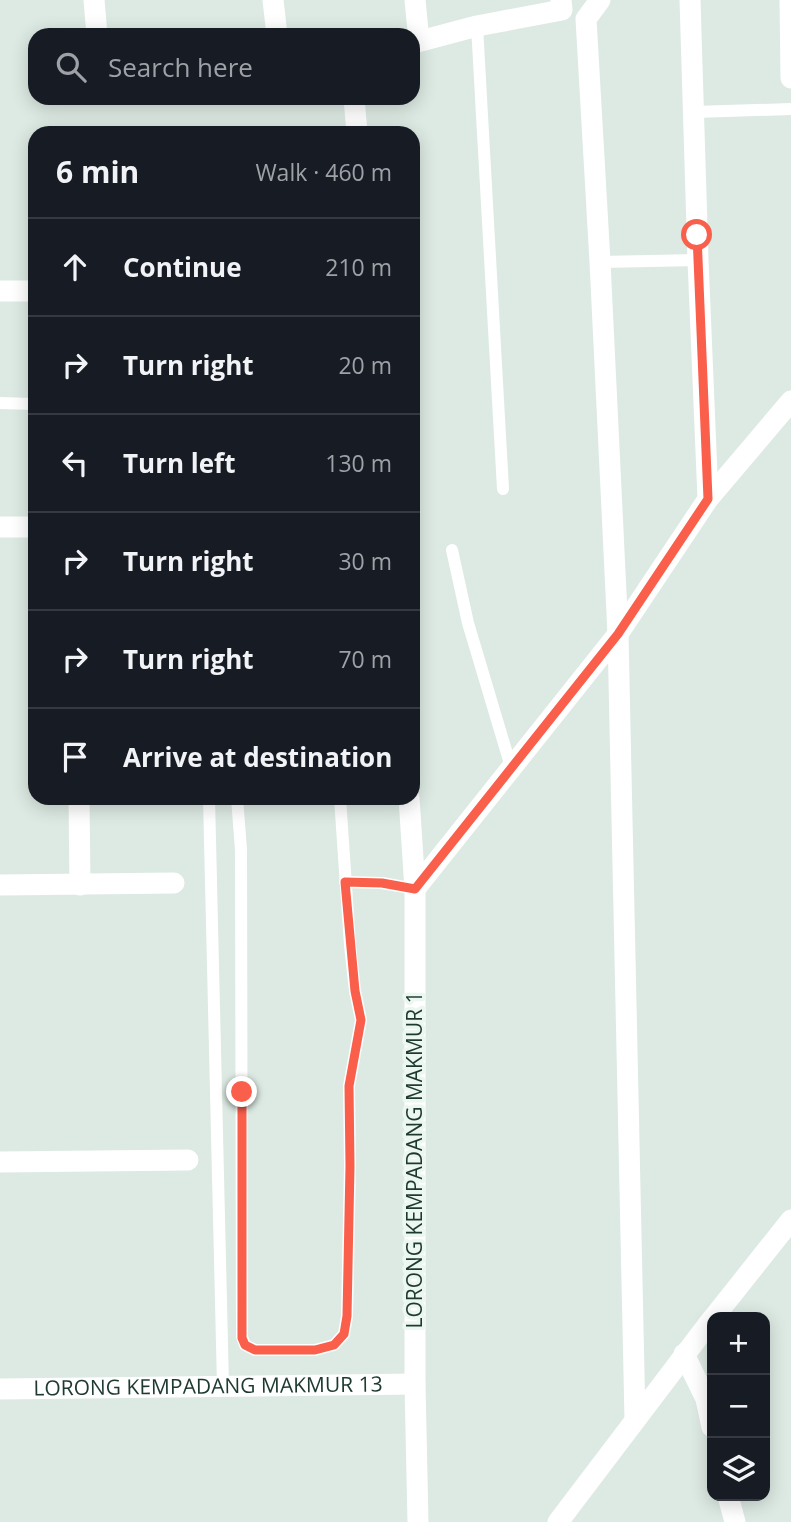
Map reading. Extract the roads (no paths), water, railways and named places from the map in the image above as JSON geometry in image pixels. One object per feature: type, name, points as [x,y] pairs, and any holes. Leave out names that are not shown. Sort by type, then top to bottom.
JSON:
[{"type":"street","points":[[94,0],[96,28]]},
{"type":"street","points":[[273,0],[276,28]]},
{"type":"street","points":[[415,0],[416,28]]},
{"type":"street","points":[[420,41],[477,26],[562,10],[561,0]]},
{"type":"street","points":[[600,0],[586,19],[618,634],[635,1420]]},
{"type":"street","points":[[690,0],[708,499]]},
{"type":"street","points":[[790,0],[791,78]]},
{"type":"street","points":[[355,105],[356,126]]},
{"type":"street","points":[[0,290],[28,291]]},
{"type":"street","points":[[415,889],[618,634],[708,499],[791,401]]},
{"type":"street","points":[[0,527],[28,527]]},
{"type":"street","points":[[79,805],[80,885]]},
{"type":"street","name":"LORONG KEMPADANG MAKMUR 1","points":[[409,805],[415,889],[415,1384],[418,1522]]},
{"type":"street","points":[[0,885],[174,883]]},
{"type":"street","points":[[0,1162],[188,1160]]},
{"type":"street","points":[[718,1312],[791,1220]]},
{"type":"street","points":[[558,1522],[576,1513],[635,1420],[707,1325]]},
{"type":"street","points":[[684,1354],[707,1404]]},
{"type":"street","name":"LORONG KEMPADANG MAKMUR 13","points":[[0,1389],[415,1384]]},
{"type":"street","points":[[729,1501],[735,1522]]},
{"type":"lane","points":[[477,26],[503,489]]},
{"type":"lane","points":[[694,112],[791,109]]},
{"type":"lane","points":[[600,262],[698,260]]},
{"type":"lane","points":[[0,403],[28,404]]},
{"type":"lane","points":[[452,550],[468,623],[511,767]]},
{"type":"lane","points":[[209,805],[223,1387]]},
{"type":"lane","points":[[238,805],[241,850],[242,1338],[245,1345],[255,1350],[315,1350],[334,1345],[344,1334],[347,1316],[349,1086],[361,1020],[355,991],[340,805]]},
{"type":"lane","points":[[345,882],[389,884],[415,889]]}]
